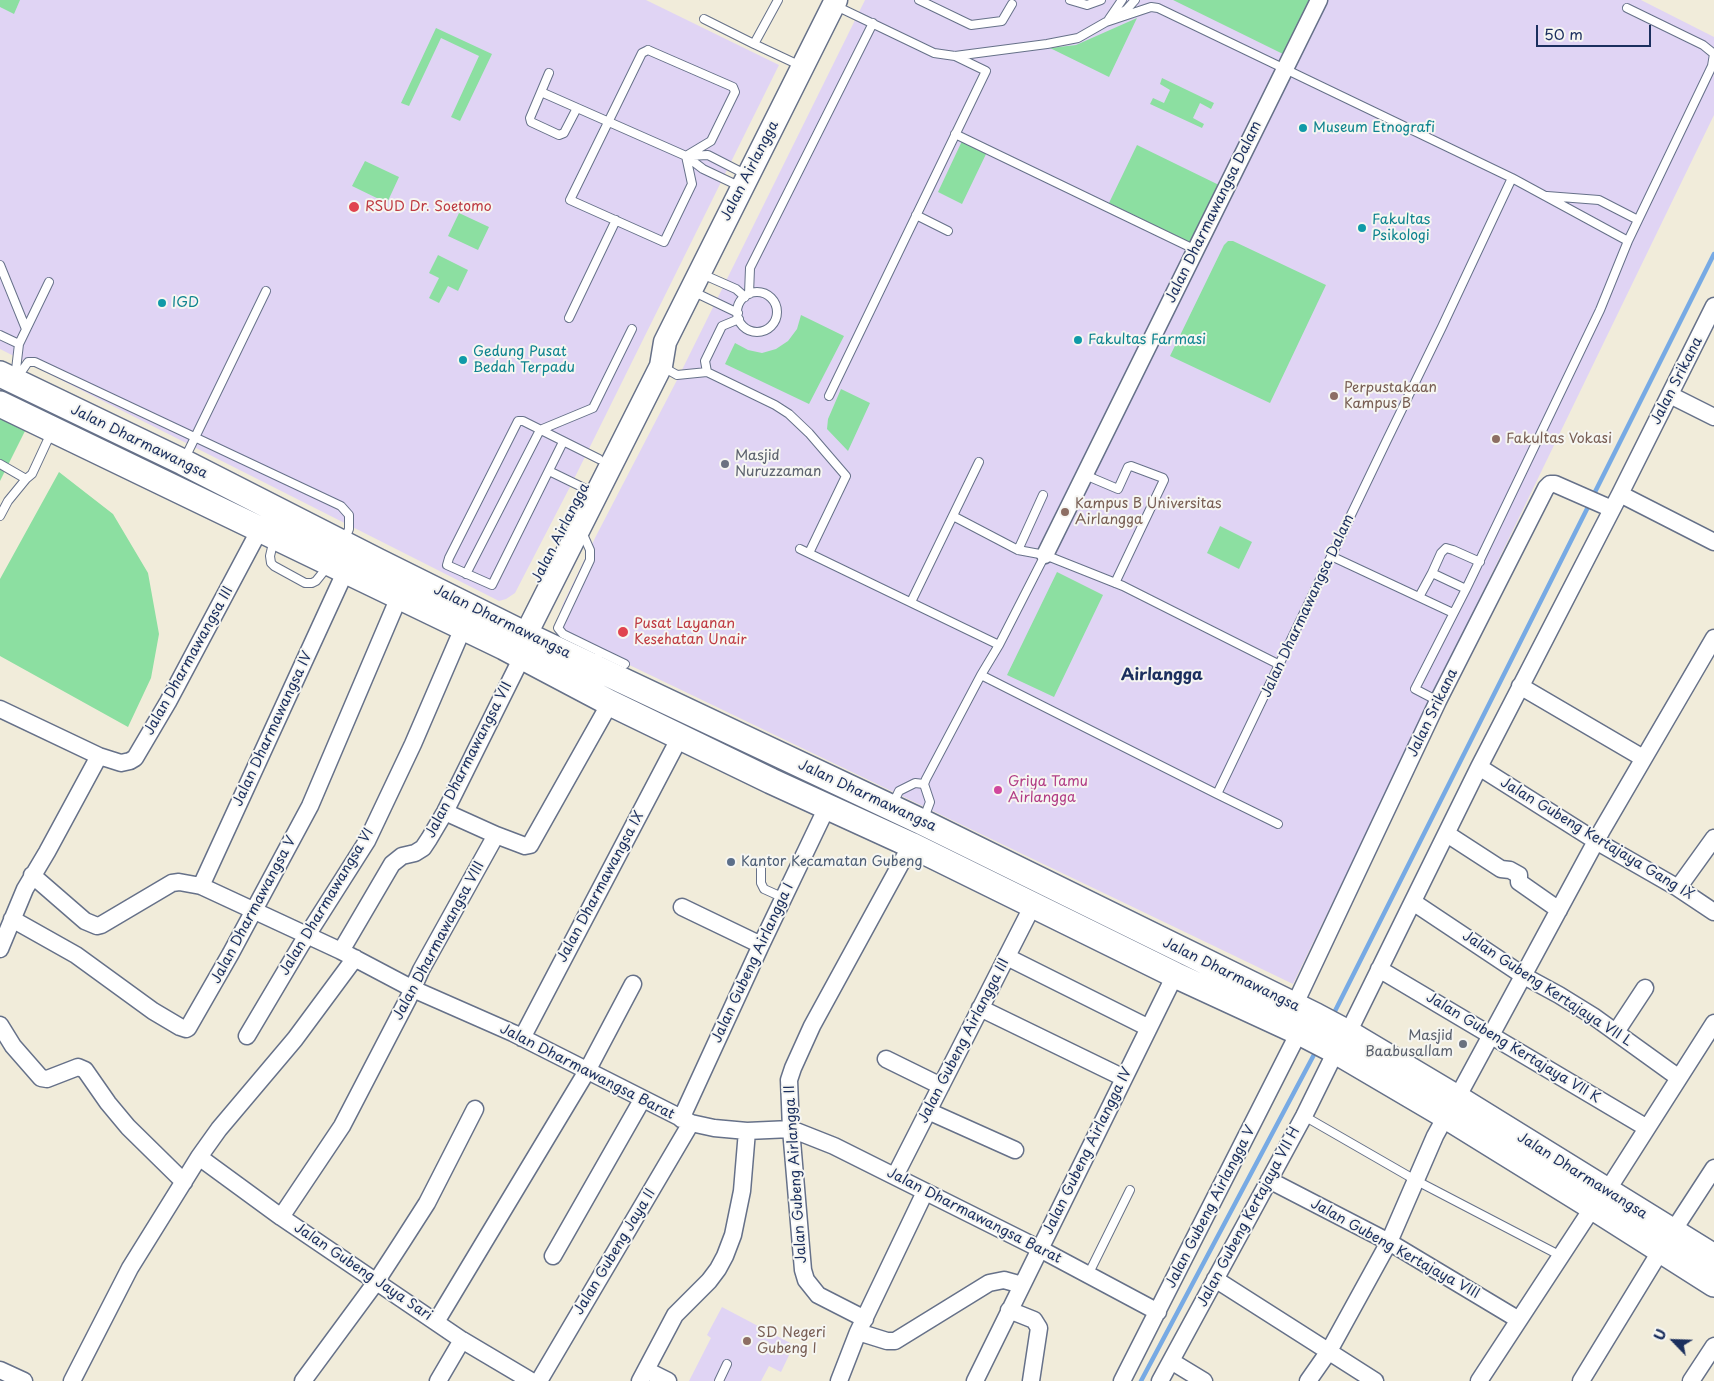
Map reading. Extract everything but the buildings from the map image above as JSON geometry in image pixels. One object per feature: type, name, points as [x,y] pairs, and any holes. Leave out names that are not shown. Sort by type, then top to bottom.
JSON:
[{"type":"main road","name":"Jalan Airlangga","points":[[516,644],[584,488],[648,360],[665,342],[835,2]]},
{"type":"main road","name":"Jalan Airlangga","points":[[516,644],[580,528],[661,366],[665,342]]},
{"type":"main road","points":[[1,404],[7,378]]},
{"type":"main road","name":"Jalan Dharmawangsa","points":[[7,378],[184,462],[343,543],[516,644],[610,703],[771,781],[911,845],[1175,975],[1340,1041],[1451,1107],[1667,1241],[1714,1284]]},
{"type":"main road","name":"Jalan Dharmawangsa","points":[[1,404],[463,628],[516,644],[596,659],[784,757],[922,822],[1294,1006],[1307,1028]]},
{"type":"main road","points":[[206,503],[217,480]]},
{"type":"main road","points":[[771,781],[784,757]]},
{"type":"main road","name":"Jalan Dharmawangsa","points":[[1667,1241],[1714,1257]]},
{"type":"street","name":"Jalan Dharmawangsa Dalam","points":[[1045,555],[1319,0]]},
{"type":"street","name":"Jalan Srikana","points":[[1340,1041],[1379,969],[1447,834],[1607,507],[1620,494],[1714,306]]},
{"type":"street","points":[[1670,395],[1714,417]]},
{"type":"street","name":"Jalan Srikana","points":[[1294,1006],[1438,701],[1546,488],[1550,484],[1555,484],[1607,507]]},
{"type":"street","points":[[1620,494],[1714,542]]},
{"type":"street","name":"Jalan Dharmawangsa III","points":[[0,709],[99,756],[121,763],[130,761],[134,758],[173,694],[267,533]]},
{"type":"street","name":"Jalan Dharmawangsa IV","points":[[201,886],[341,581],[338,568]]},
{"type":"street","name":"Jalan Dharmawangsa V","points":[[12,919],[76,955],[153,1011],[186,1029],[208,994],[310,806],[399,597]]},
{"type":"street","name":"Jalan Dharmawangsa VI","points":[[247,1036],[367,841],[414,744],[463,628]]},
{"type":"street","points":[[1308,1381],[1329,1351],[1389,1242],[1436,1136],[1596,841],[1714,638]]},
{"type":"street","name":"Jalan Dharmawangsa VII","points":[[72,1381],[130,1268],[199,1157],[225,1122],[295,1039],[348,955],[388,870],[397,859],[423,848],[445,812],[516,644]]},
{"type":"street","points":[[1520,686],[1643,758]]},
{"type":"street","points":[[445,812],[496,835],[525,846],[530,845],[610,703]]},
{"type":"street","name":"Jalan Dharmawangsa IX","points":[[522,1038],[680,737]]},
{"type":"street","points":[[0,948],[32,875],[47,852],[99,756]]},
{"type":"street","name":"Jalan Gubeng Kertajaya Gang IX","points":[[1479,767],[1596,841],[1678,888],[1714,912]]},
{"type":"street","name":"Jalan Gubeng Airlangga I","points":[[686,1121],[761,944],[827,807]]},
{"type":"street","points":[[1447,834],[1501,868],[1519,874],[1519,882],[1559,910]]},
{"type":"street","name":"Jalan Dharmawangsa VIII","points":[[281,1217],[342,1126],[421,970],[496,835]]},
{"type":"street","points":[[1678,888],[1714,838]]},
{"type":"street","name":"Jalan Gubeng Airlangga II","points":[[911,845],[812,1026],[789,1080],[801,1257],[806,1280],[818,1295],[886,1341],[895,1341],[989,1283],[1004,1280],[1022,1285]]},
{"type":"street","name":"Jalan Dharmawangsa Barat","points":[[32,875],[85,921],[97,926],[172,883],[179,882],[201,886],[348,955],[413,989],[522,1038],[686,1121],[714,1128],[747,1131],[791,1129],[834,1146],[1040,1249],[1158,1312]]},
{"type":"street","name":"Jalan Gubeng Kertajaya VII L","points":[[1413,902],[1524,976],[1559,995],[1616,1032],[1679,1078]]},
{"type":"street","name":"Jalan Gubeng Airlangga III","points":[[895,1176],[1033,905]]},
{"type":"street","points":[[682,907],[761,944]]},
{"type":"street","points":[[1007,957],[1149,1028]]},
{"type":"street","name":"Jalan Gubeng Kertajaya VII K","points":[[1379,969],[1647,1128]]},
{"type":"street","name":"Jalan Gubeng Airlangga IV","points":[[975,1381],[1175,975]]},
{"type":"street","points":[[436,1322],[587,1070],[633,984]]},
{"type":"street","points":[[1616,1032],[1645,988]]},
{"type":"street","points":[[980,1008],[1124,1078]]},
{"type":"street","points":[[1479,1381],[1562,1256],[1608,1204],[1647,1128],[1714,1023]]},
{"type":"street","points":[[0,1025],[13,1046],[41,1078],[47,1079],[78,1067],[85,1070],[108,1103],[128,1127],[184,1182]]},
{"type":"street","name":"Jalan Gubeng Airlangga V","points":[[1122,1381],[1307,1028]]},
{"type":"street","name":"Jalan Gubeng Kertajaya VII H","points":[[1160,1381],[1304,1116],[1340,1041]]},
{"type":"street","points":[[886,1059],[941,1086]]},
{"type":"street","points":[[553,1256],[642,1100]]},
{"type":"street","points":[[303,1381],[376,1282],[427,1203],[475,1110]]},
{"type":"street","points":[[928,1111],[1015,1150]]},
{"type":"street","name":"Jalan Gubeng Jaya II","points":[[539,1381],[686,1121]]},
{"type":"street","points":[[668,1381],[643,1375],[675,1315],[709,1281],[725,1256],[733,1235],[742,1191],[747,1131]]},
{"type":"street","name":"Jalan Gubeng Jaya Sari","points":[[199,1157],[281,1217],[376,1282],[462,1340],[531,1381]]},
{"type":"street","points":[[1581,1381],[1714,1168]]},
{"type":"street","name":"Jalan Gubeng Kertajaya VIII","points":[[1269,1180],[1389,1242],[1519,1320]]},
{"type":"street","points":[[839,1381],[862,1325],[925,1192]]},
{"type":"street","points":[[1215,1279],[1375,1381]]},
{"type":"street","points":[[1009,1310],[1034,1320],[1039,1328],[1030,1381]]},
{"type":"street","points":[[438,1381],[462,1340]]},
{"type":"street","points":[[1691,1381],[1714,1346]]},
{"type":"street","points":[[1171,1361],[1204,1381]]},
{"type":"street","points":[[0,1370],[24,1381]]},
{"type":"lane","points":[[754,44],[778,0]]},
{"type":"lane","points":[[920,0],[971,25],[1002,21],[1012,4]]},
{"type":"lane","points":[[1070,0],[1087,5],[1101,0]]},
{"type":"lane","points":[[1106,22],[1122,0]]},
{"type":"lane","points":[[835,2],[873,23],[934,52],[955,56],[1078,38],[1127,9],[1135,0]]},
{"type":"lane","points":[[829,396],[986,71],[955,56],[935,51],[835,2]]},
{"type":"lane","points":[[1106,22],[1156,7],[1512,178],[1628,240]]},
{"type":"lane","points":[[1438,701],[1415,690],[1480,562],[1600,310],[1628,240],[1712,66],[1714,54],[1703,45],[1627,8]]},
{"type":"lane","points":[[704,19],[803,66]]},
{"type":"lane","points":[[738,316],[738,307],[747,296],[750,268],[873,23]]},
{"type":"lane","points":[[648,50],[663,56],[733,87],[735,92],[714,139],[709,144],[686,156],[692,184],[664,242],[570,200],[608,121],[645,51],[648,50]]},
{"type":"lane","points":[[550,73],[530,118],[531,122],[559,135],[564,133],[577,108]]},
{"type":"lane","points":[[541,92],[686,156],[702,169],[745,181]]},
{"type":"lane","points":[[955,134],[1196,250]]},
{"type":"lane","points":[[686,156],[708,155],[745,181]]},
{"type":"lane","name":"Jalan Dharmawangsa Dalam","points":[[1217,794],[1442,328],[1512,178]]},
{"type":"lane","points":[[1544,195],[1599,200],[1638,220]]},
{"type":"lane","points":[[916,215],[948,231]]},
{"type":"lane","points":[[569,318],[616,220]]},
{"type":"lane","points":[[0,266],[26,329]]},
{"type":"lane","points":[[7,378],[19,344],[49,282]]},
{"type":"lane","points":[[695,282],[736,289],[747,296],[760,292],[771,297],[776,307],[776,318],[770,327],[758,332],[746,329],[738,316],[695,282]]},
{"type":"lane","points":[[184,462],[266,291]]},
{"type":"lane","points":[[707,372],[705,361],[722,326],[738,316]]},
{"type":"lane","points":[[466,574],[540,430],[594,408],[632,329]]},
{"type":"lane","points":[[0,336],[19,344]]},
{"type":"lane","points":[[7,378],[30,361],[35,362],[341,506],[349,514],[349,529],[343,543]]},
{"type":"lane","points":[[661,366],[677,374],[707,372],[768,401],[789,414],[809,433],[846,476],[809,553]]},
{"type":"lane","points":[[563,442],[492,585],[448,566],[446,564],[518,421],[523,421],[599,459]]},
{"type":"lane","points":[[0,516],[8,501],[32,474],[52,429]]},
{"type":"lane","points":[[911,602],[979,462]]},
{"type":"lane","points":[[0,464],[26,479]]},
{"type":"lane","points":[[1085,475],[1118,489],[1130,466],[1164,480],[1115,583]]},
{"type":"lane","points":[[549,470],[584,488]]},
{"type":"lane","points":[[1018,550],[1043,495]]},
{"type":"lane","points":[[953,516],[1018,550],[1045,555],[1115,583],[1280,665]]},
{"type":"lane","points":[[580,528],[590,550],[590,560],[558,628],[596,659],[626,664]]},
{"type":"lane","points":[[1418,598],[1432,573],[1440,553],[1446,548],[1480,562]]},
{"type":"lane","points":[[800,549],[999,645]]},
{"type":"lane","name":"Jalan Dharmawangsa Dalam","points":[[924,784],[1045,555]]},
{"type":"lane","points":[[1331,556],[1418,598],[1454,613]]},
{"type":"lane","points":[[1432,573],[1466,589]]},
{"type":"lane","points":[[981,676],[1278,824]]},
{"type":"lane","points":[[891,808],[899,790],[915,783],[924,784],[930,802],[922,822]]},
{"type":"lane","points":[[761,868],[764,889],[784,898]]},
{"type":"lane","points":[[1304,1116],[1417,1181],[1562,1256]]},
{"type":"lane","points":[[1088,1275],[1130,1190]]},
{"type":"lane","points":[[719,1381],[727,1364]]},
{"type":"shaded area","name":"RSUD Dr. Soetomo","points":[[0,0],[646,0],[779,65],[573,481],[515,593],[499,601],[0,349]]},
{"type":"shaded area","name":"Kampus B Universitas Airlangga","points":[[865,0],[1641,0],[1714,37],[1714,115],[1293,984],[569,636],[557,621],[563,604],[596,536],[676,382]]},
{"type":"shaded area","name":"SD Negeri Gubeng I","points":[[722,1307],[794,1345],[781,1372],[769,1366],[761,1381],[689,1381],[711,1338],[707,1335]]},
{"type":"green space","points":[[0,0],[20,0],[14,14],[0,7]]},
{"type":"green space","points":[[1173,0],[1313,0],[1285,55]]},
{"type":"green space","points":[[1137,18],[1109,77],[1050,48],[1076,45]]},
{"type":"green space","points":[[436,28],[492,54],[460,121],[451,117],[479,56],[441,38],[409,106],[401,103]]},
{"type":"green space","points":[[1162,78],[1214,103],[1211,109],[1200,103],[1193,118],[1204,124],[1202,128],[1150,104],[1153,98],[1164,103],[1170,90],[1160,84]]},
{"type":"green space","points":[[962,141],[987,152],[962,204],[938,192]]},
{"type":"green space","points":[[1137,145],[1219,185],[1191,243],[1109,203]]},
{"type":"green space","points":[[365,161],[399,177],[387,203],[352,186]]},
{"type":"green space","points":[[459,213],[489,227],[478,250],[448,236]]},
{"type":"green space","points":[[1228,241],[1233,241],[1326,285],[1270,403],[1170,356],[1224,245]]},
{"type":"green space","points":[[438,255],[468,270],[458,291],[448,286],[439,303],[429,298],[439,278],[429,273]]},
{"type":"green space","points":[[801,315],[844,336],[809,404],[725,364],[735,343],[748,350],[762,353],[776,349],[788,341],[797,329]]},
{"type":"green space","points":[[841,389],[870,403],[848,451],[827,429],[828,419]]},
{"type":"green space","points":[[0,418],[25,431],[0,481]]},
{"type":"green space","points":[[59,472],[113,514],[148,573],[159,634],[151,678],[128,727],[0,656],[0,579]]},
{"type":"green space","points":[[1220,526],[1252,542],[1239,569],[1207,553]]},
{"type":"green space","points":[[1057,572],[1103,595],[1054,697],[1007,675]]},
{"type":"waterway","points":[[1593,496],[1714,254]]},
{"type":"waterway","points":[[1332,1017],[1590,503]]},
{"type":"waterway","points":[[1141,1381],[1317,1049]]},
{"type":"place","name":"Museum Etnografi","points":[[1303,128]]},
{"type":"place","name":"RSUD Dr. Soetomo","points":[[354,207]]},
{"type":"place","name":"Fakultas Psikologi","points":[[1362,228]]},
{"type":"place","name":"IGD","points":[[162,303]]},
{"type":"place","name":"Fakultas Farmasi","points":[[1078,340]]},
{"type":"place","name":"Gedung Pusat Bedah Terpadu","points":[[463,360]]},
{"type":"place","name":"Perpustakaan Kampus B","points":[[1334,396]]},
{"type":"place","name":"Fakultas Vokasi","points":[[1496,439]]},
{"type":"place","name":"Masjid Nuruzzaman","points":[[725,464]]},
{"type":"place","name":"Kampus B Universitas Airlangga","points":[[1065,512]]},
{"type":"place","name":"Pusat Layanan Kesehatan Unair","points":[[623,632]]},
{"type":"place","name":"Griya Tamu Airlangga","points":[[998,790]]},
{"type":"place","name":"Kantor Kecamatan Gubeng","points":[[731,862]]},
{"type":"place","name":"Masjid Baabusallam","points":[[1463,1044]]},
{"type":"place","name":"SD Negeri Gubeng I","points":[[747,1341]]},
{"type":"district","name":"Airlangga","points":[[1162,676]]}]
